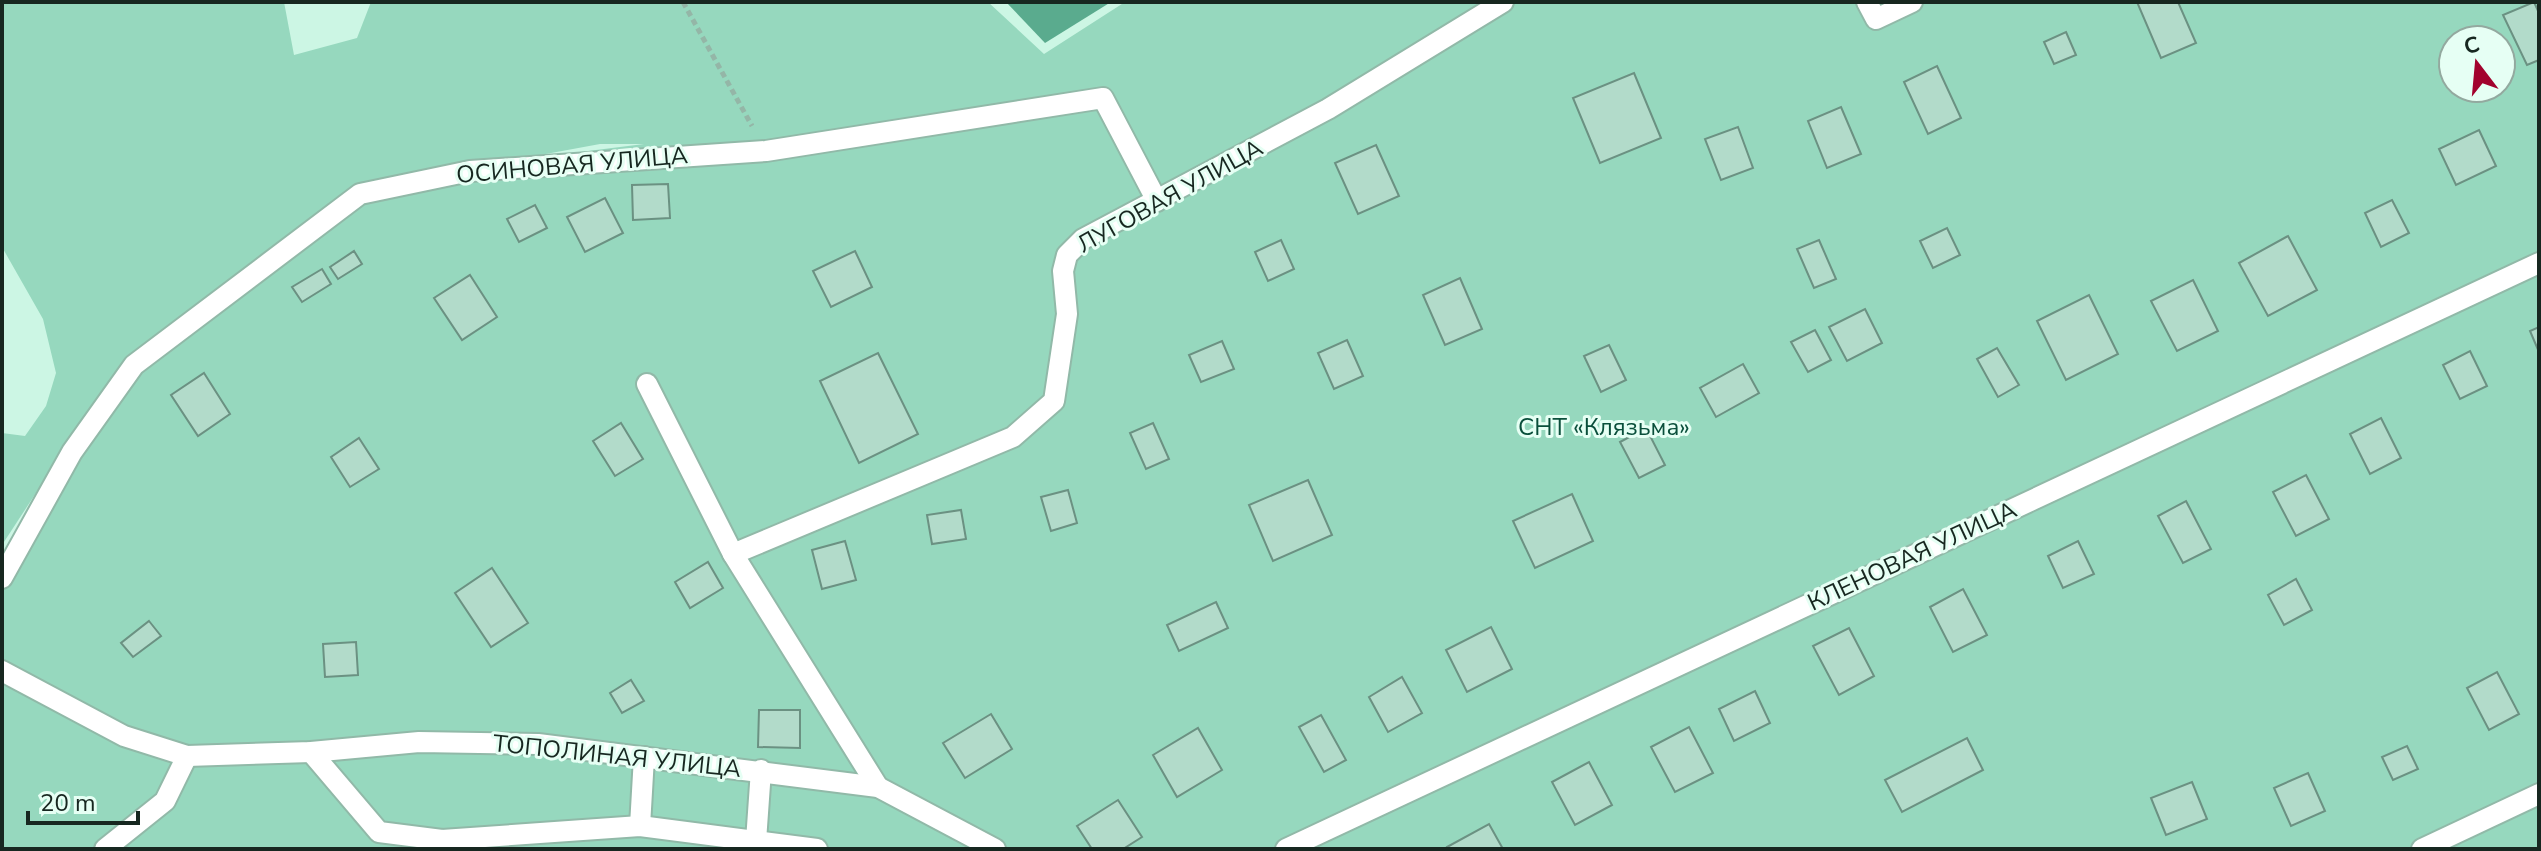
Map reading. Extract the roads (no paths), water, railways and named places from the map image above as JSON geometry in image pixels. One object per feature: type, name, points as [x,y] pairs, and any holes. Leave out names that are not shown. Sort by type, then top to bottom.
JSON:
[{"type":"lane","name":"ЛУГОВАЯ УЛИЦА","points":[[733,554],[1013,437],[1054,401],[1067,314],[1063,271],[1067,255],[1083,239],[1328,109],[1503,2]]},
{"type":"lane","points":[[1867,2],[1876,19],[1912,2]]},
{"type":"lane","name":"ОСИНОВАЯ УЛИЦА","points":[[2,578],[72,452],[134,365],[360,194],[470,171],[766,151],[1103,98],[1157,201]]},
{"type":"lane","name":"КЛЕНОВАЯ УЛИЦА","points":[[1286,849],[2539,263]]},
{"type":"lane","points":[[647,384],[733,554],[878,787]]},
{"type":"lane","name":"ТОПОЛИНАЯ УЛИЦА","points":[[2,671],[124,736],[187,756],[311,752],[419,742],[538,744],[878,787],[995,849]]},
{"type":"lane","points":[[311,752],[379,832],[442,840],[640,826],[817,849]]},
{"type":"lane","points":[[105,849],[165,801],[187,756]]},
{"type":"lane","points":[[640,826],[644,757]]},
{"type":"lane","points":[[756,841],[761,770]]},
{"type":"lane","points":[[2422,849],[2539,794]]},
{"type":"park label","name":"СНТ «Клязьма»","points":[[1604,427]]}]
